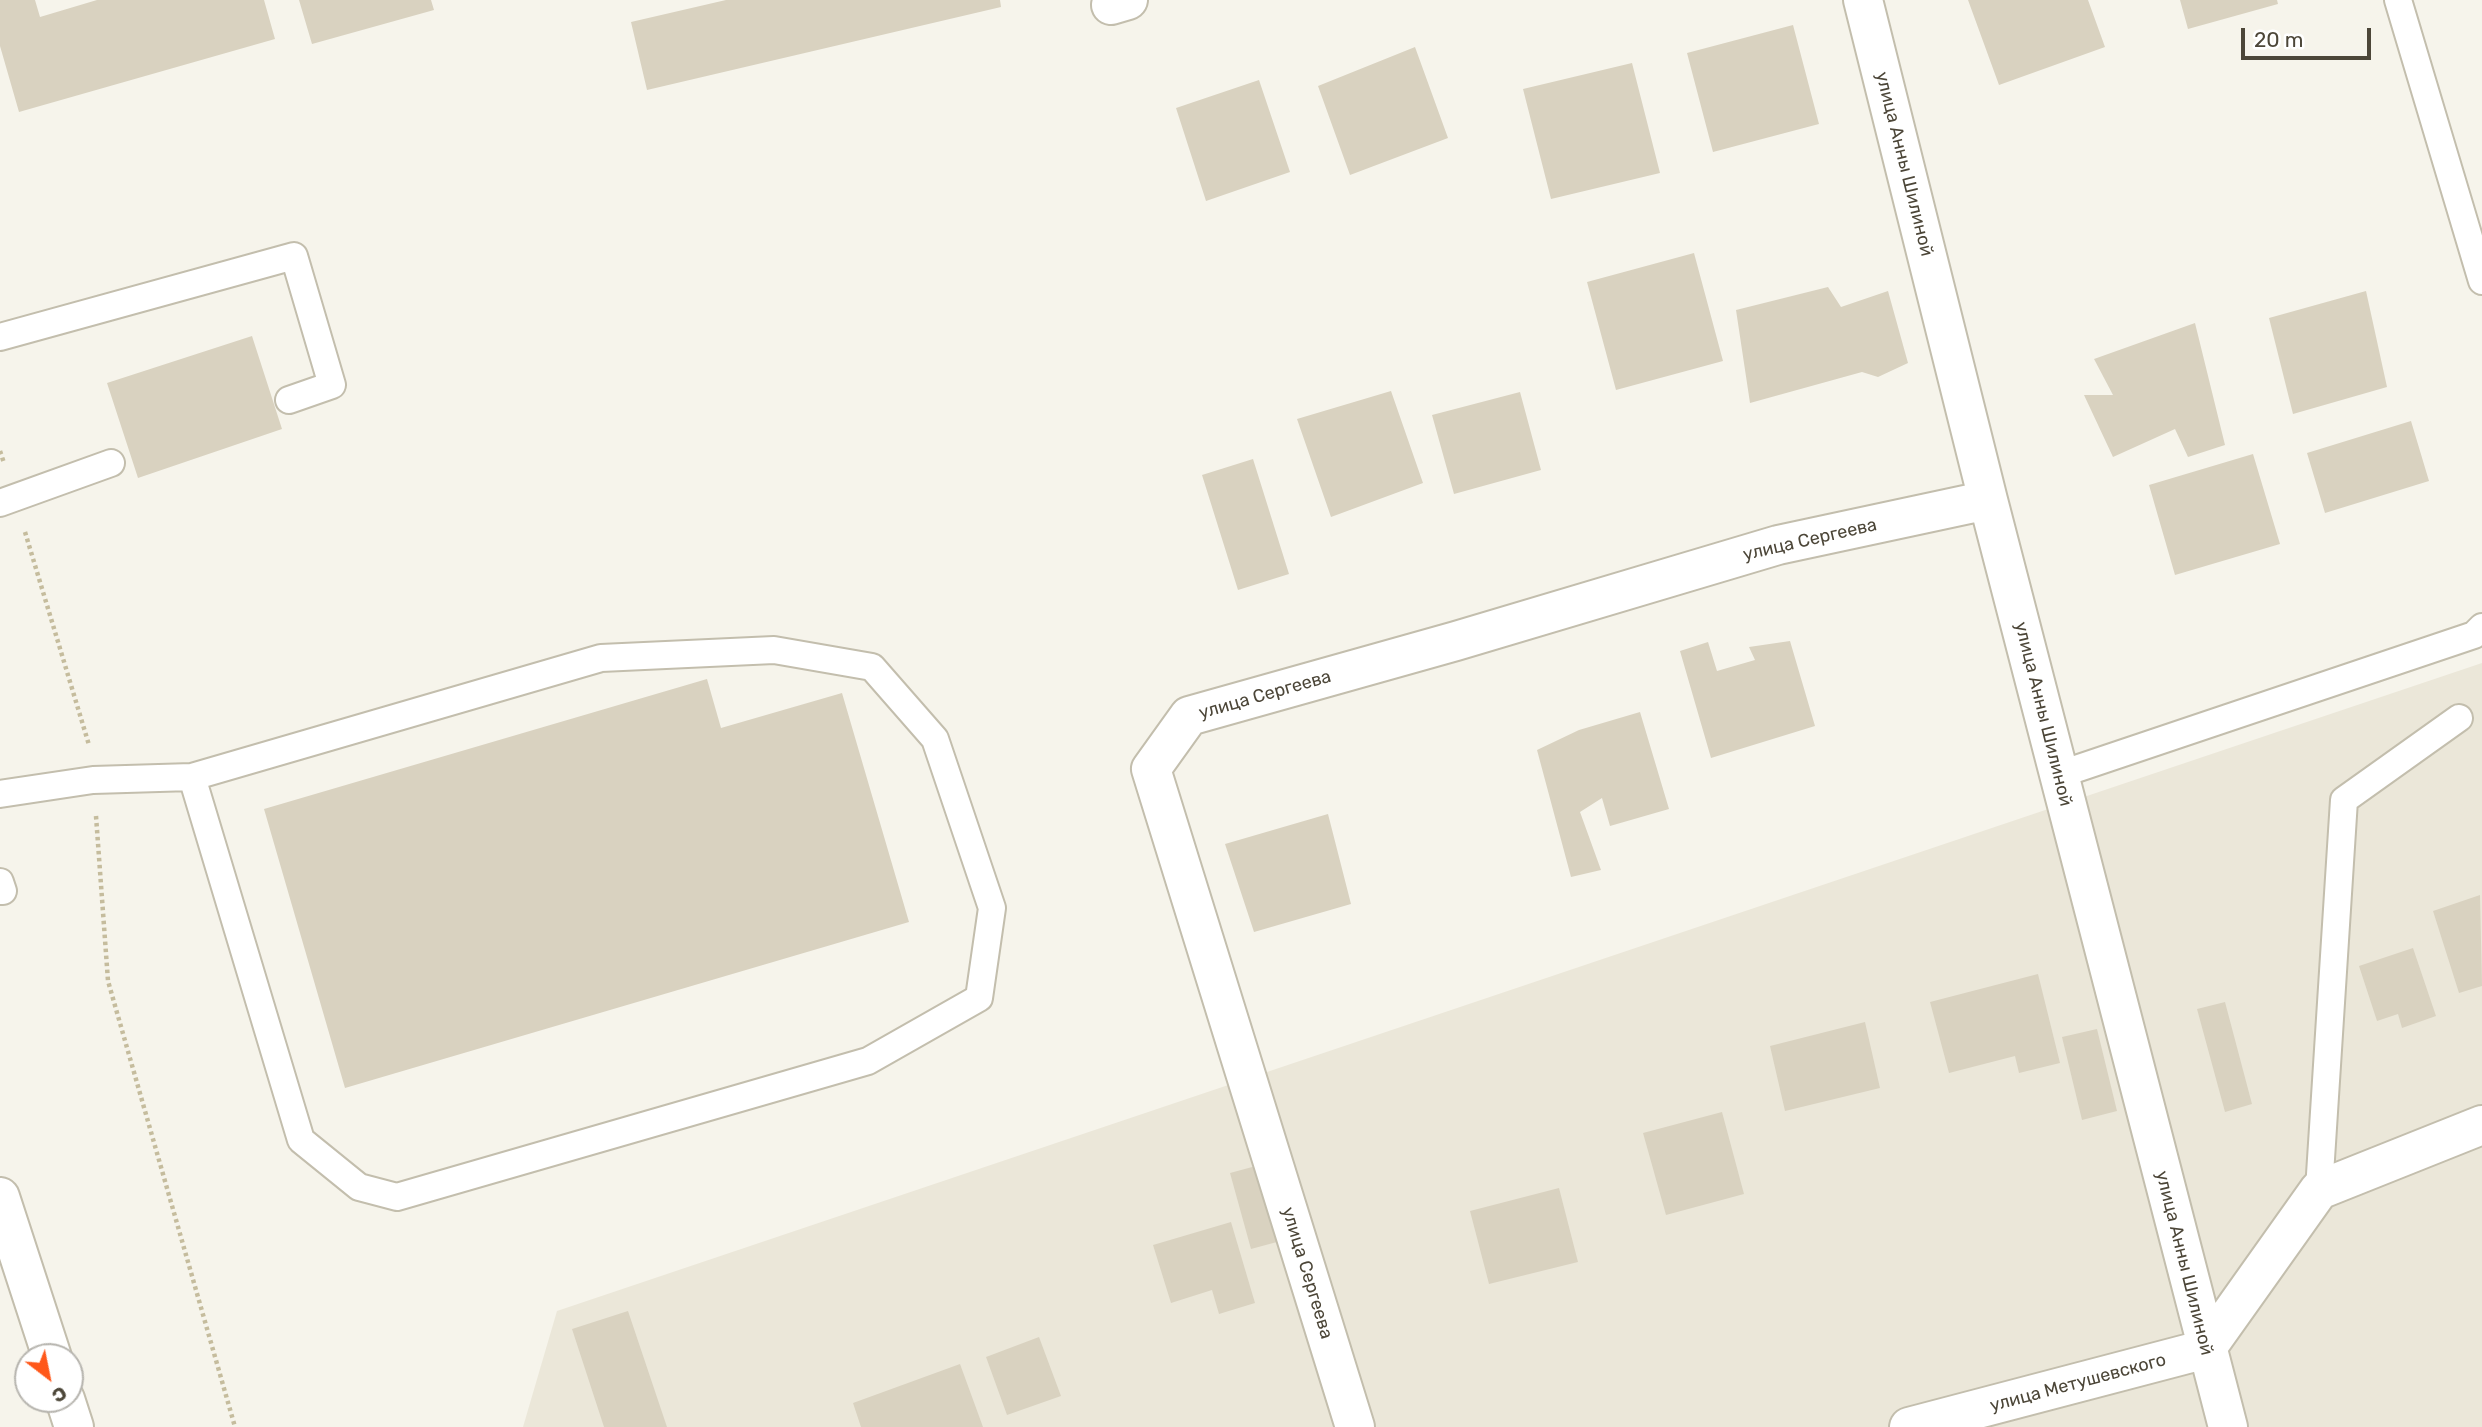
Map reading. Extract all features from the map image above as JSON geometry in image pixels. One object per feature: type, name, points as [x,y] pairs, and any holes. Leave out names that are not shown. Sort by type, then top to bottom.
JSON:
[{"type":"street","name":"улица Анны Шилиной","points":[[1863,0],[2058,775],[2228,1427]]},
{"type":"street","name":"улица Сергеева","points":[[1355,1427],[1151,769],[1189,716],[1778,545],[1988,500]]},
{"type":"street","points":[[2206,1349],[2319,1190],[2482,1125]]},
{"type":"street","points":[[0,1197],[47,1343]]},
{"type":"street","name":"улица Метушевского","points":[[1909,1427],[2206,1349]]},
{"type":"lane","points":[[2398,0],[2482,281]]},
{"type":"lane","points":[[0,337],[294,256],[332,385],[289,400]]},
{"type":"lane","points":[[7,500],[111,463]]},
{"type":"lane","points":[[2058,775],[2474,635],[2482,627]]},
{"type":"lane","points":[[0,794],[93,780],[192,777],[601,658],[774,650],[872,667],[935,739],[992,908],[979,998],[868,1061],[397,1197],[359,1187],[301,1140],[192,777]]},
{"type":"lane","points":[[2319,1190],[2344,800],[2459,718]]},
{"type":"lane","points":[[0,882],[3,891],[0,891]]},
{"type":"path","points":[[0,450],[7,500],[91,751],[108,981],[235,1427]]},
{"type":"shaded area","points":[[2482,663],[2482,1427],[523,1427],[557,1311]]},
{"type":"building","points":[[0,0],[35,0],[40,17],[97,0],[264,0],[275,39],[19,112],[0,46]]},
{"type":"building","points":[[299,0],[431,0],[434,10],[312,44]]},
{"type":"building","points":[[726,0],[1000,0],[1001,7],[647,90],[631,22]]},
{"type":"building","points":[[1968,0],[2088,0],[2105,47],[1999,85]]},
{"type":"building","points":[[2180,0],[2277,0],[2278,4],[2188,29]]},
{"type":"building","points":[[1793,25],[1819,124],[1713,152],[1687,53]]},
{"type":"building","points":[[1415,47],[1448,138],[1350,175],[1318,86]]},
{"type":"building","points":[[1632,63],[1660,173],[1551,199],[1523,89]]},
{"type":"building","points":[[1259,80],[1290,172],[1206,201],[1176,108]]},
{"type":"building","points":[[1694,253],[1723,361],[1616,390],[1587,282]]},
{"type":"building","points":[[1828,287],[1841,307],[1888,291],[1908,363],[1878,377],[1862,372],[1750,403],[1736,310]]},
{"type":"building","points":[[2366,291],[2387,387],[2293,414],[2269,318]]},
{"type":"building","points":[[2195,323],[2225,445],[2188,457],[2175,429],[2113,457],[2084,395],[2113,395],[2094,359]]},
{"type":"building","points":[[252,336],[282,429],[138,478],[107,383]]},
{"type":"building","points":[[1391,391],[1423,483],[1331,517],[1297,419]]},
{"type":"building","points":[[1520,392],[1541,470],[1454,494],[1432,415]]},
{"type":"building","points":[[2411,421],[2429,481],[2325,513],[2307,453]]},
{"type":"building","points":[[2253,454],[2280,544],[2175,575],[2149,485]]},
{"type":"building","points":[[1253,459],[1289,574],[1238,590],[1202,475]]},
{"type":"building","points":[[1790,641],[1815,726],[1711,758],[1680,651],[1708,642],[1717,671],[1755,660],[1749,647]]},
{"type":"building","points":[[707,679],[721,728],[842,693],[909,922],[345,1088],[264,809]]},
{"type":"building","points":[[1640,712],[1669,809],[1610,826],[1602,798],[1580,812],[1601,870],[1571,877],[1537,750],[1579,730]]},
{"type":"building","points":[[1328,814],[1351,904],[1254,932],[1225,844]]},
{"type":"building","points":[[2480,895],[2482,986],[2459,993],[2433,911]]},
{"type":"building","points":[[2413,948],[2436,1016],[2402,1028],[2398,1014],[2377,1021],[2359,966]]},
{"type":"building","points":[[2038,974],[2060,1063],[2019,1073],[2015,1056],[1949,1073],[1930,1002]]},
{"type":"building","points":[[2225,1002],[2252,1104],[2225,1112],[2197,1009]]},
{"type":"building","points":[[1865,1022],[1880,1088],[1785,1111],[1770,1046]]},
{"type":"building","points":[[2097,1029],[2117,1111],[2082,1120],[2062,1037]]},
{"type":"building","points":[[1722,1112],[1744,1194],[1666,1215],[1643,1133]]},
{"type":"building","points":[[1267,1163],[1288,1239],[1251,1249],[1230,1173]]},
{"type":"building","points":[[1559,1188],[1578,1262],[1489,1284],[1470,1211]]},
{"type":"building","points":[[1231,1222],[1255,1303],[1219,1314],[1212,1290],[1171,1303],[1153,1245]]},
{"type":"building","points":[[628,1311],[667,1427],[604,1427],[572,1329]]},
{"type":"building","points":[[1039,1337],[1061,1396],[1007,1415],[986,1357]]},
{"type":"building","points":[[960,1364],[983,1427],[861,1427],[853,1403]]}]
